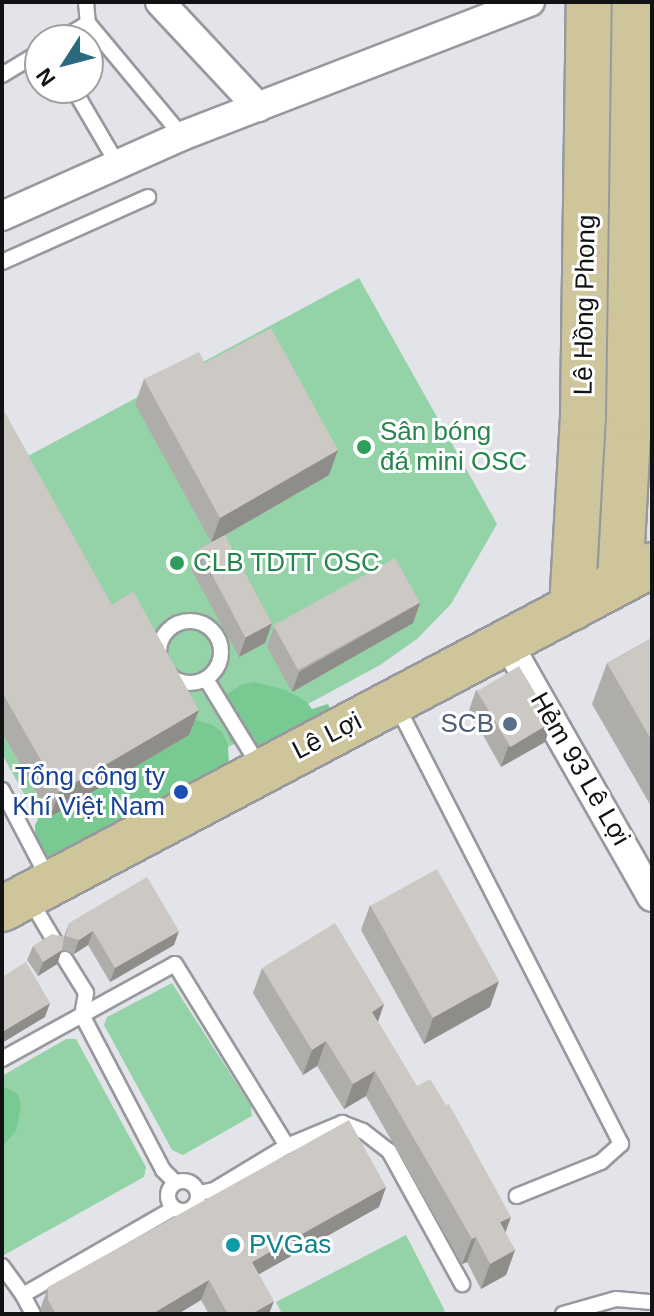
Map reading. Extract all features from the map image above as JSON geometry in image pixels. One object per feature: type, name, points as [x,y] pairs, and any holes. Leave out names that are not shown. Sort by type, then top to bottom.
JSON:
[{"type":"main road","name":"Lê Hồng Phong","points":[[572,608],[580,469],[589,2]]},
{"type":"main road","name":"Lê Hồng Phong","points":[[635,2],[629,415],[639,471],[636,573]]},
{"type":"main road","points":[[580,469],[639,471]]},
{"type":"main road","name":"Lê Lợi","points":[[26,895],[636,573]]},
{"type":"street","points":[[160,2],[258,107]]},
{"type":"street","points":[[2,216],[182,136],[530,2]]},
{"type":"street","name":"Hẻm 93 Lê Lợi","points":[[507,642],[642,856],[652,897]]},
{"type":"lane","points":[[86,2],[88,23],[182,136]]},
{"type":"lane","points":[[2,75],[24,62]]},
{"type":"lane","points":[[82,104],[118,165]]},
{"type":"lane","points":[[2,262],[148,197]]},
{"type":"lane","points":[[190,620],[210,627],[217,634],[221,644],[219,664],[206,679],[197,682],[177,680],[162,666],[160,645],[171,627],[190,620]]},
{"type":"lane","points":[[206,679],[261,769]]},
{"type":"lane","points":[[395,702],[621,1144],[601,1162],[517,1196]]},
{"type":"lane","points":[[2,790],[26,895],[55,942]]},
{"type":"lane","points":[[65,959],[86,993],[82,1015],[163,1170],[175,1182],[189,1181],[199,1193]]},
{"type":"lane","points":[[2,1059],[175,964],[287,1146]]},
{"type":"lane","points":[[199,1193],[214,1190],[287,1146],[342,1123],[363,1131],[389,1151],[462,1284]]},
{"type":"lane","points":[[174,1208],[168,1194],[175,1182]]},
{"type":"lane","points":[[23,1295],[174,1208],[184,1211],[193,1208],[199,1193]]},
{"type":"lane","points":[[2,1266],[33,1314]]},
{"type":"lane","points":[[563,1314],[616,1299],[652,1302]]},
{"type":"green space","points":[[359,278],[497,524],[451,604],[417,639],[380,665],[51,843],[2,754],[2,733],[50,817],[102,630],[2,470]]},
{"type":"green space","points":[[254,682],[283,689],[306,701],[312,709],[328,704],[333,716],[249,760],[230,740],[224,725],[222,704],[224,696],[241,685]]},
{"type":"green space","points":[[191,719],[211,724],[222,732],[228,745],[229,765],[37,880],[35,825],[40,816],[175,744],[175,729]]},
{"type":"green space","points":[[172,983],[251,1106],[252,1116],[183,1155],[172,1150],[104,1025],[107,1017]]},
{"type":"green space","points":[[66,1039],[76,1039],[146,1167],[144,1177],[4,1255],[2,1076]]},
{"type":"green space","points":[[2,1086],[18,1094],[21,1106],[16,1131],[2,1147]]},
{"type":"green space","points":[[406,1235],[445,1311],[438,1314],[282,1314],[276,1302]]},
{"type":"building","points":[[271,328],[338,450],[220,518],[144,379],[199,352],[205,363]]},
{"type":"building","points":[[2,408],[112,605],[133,591],[199,710],[59,792],[2,692]]},
{"type":"building","points":[[225,535],[272,623],[245,637],[199,549]]},
{"type":"building","points":[[395,558],[420,603],[298,670],[273,625]]},
{"type":"building","points":[[652,638],[652,741],[607,663]]},
{"type":"building","points":[[519,666],[552,722],[510,747],[477,691]]},
{"type":"building","points":[[437,869],[499,981],[433,1018],[371,906]]},
{"type":"building","points":[[147,877],[179,931],[115,968],[93,931],[79,940],[66,936],[69,923]]},
{"type":"building","points":[[335,923],[384,1004],[372,1012],[417,1086],[430,1079],[446,1105],[449,1104],[511,1217],[500,1222],[515,1250],[490,1264],[476,1237],[472,1239],[375,1071],[353,1084],[326,1041],[312,1050],[262,968]]},
{"type":"building","points":[[52,934],[64,937],[62,950],[43,962],[33,946]]},
{"type":"building","points":[[26,962],[50,1003],[2,1032],[2,977]]},
{"type":"building","name":"PVGas","points":[[349,1120],[386,1187],[252,1262],[274,1301],[252,1314],[228,1314],[209,1280],[152,1314],[56,1314],[48,1300],[48,1287]]},
{"type":"place","name":"Sân bóng đá mini OSC","points":[[364,447]]},
{"type":"place","name":"CLB TDTT OSC","points":[[177,563]]},
{"type":"place","name":"SCB","points":[[510,724]]},
{"type":"place","name":"Tổng công ty Khí Việt Nam","points":[[181,792]]},
{"type":"place","name":"PVGas","points":[[233,1245]]}]
